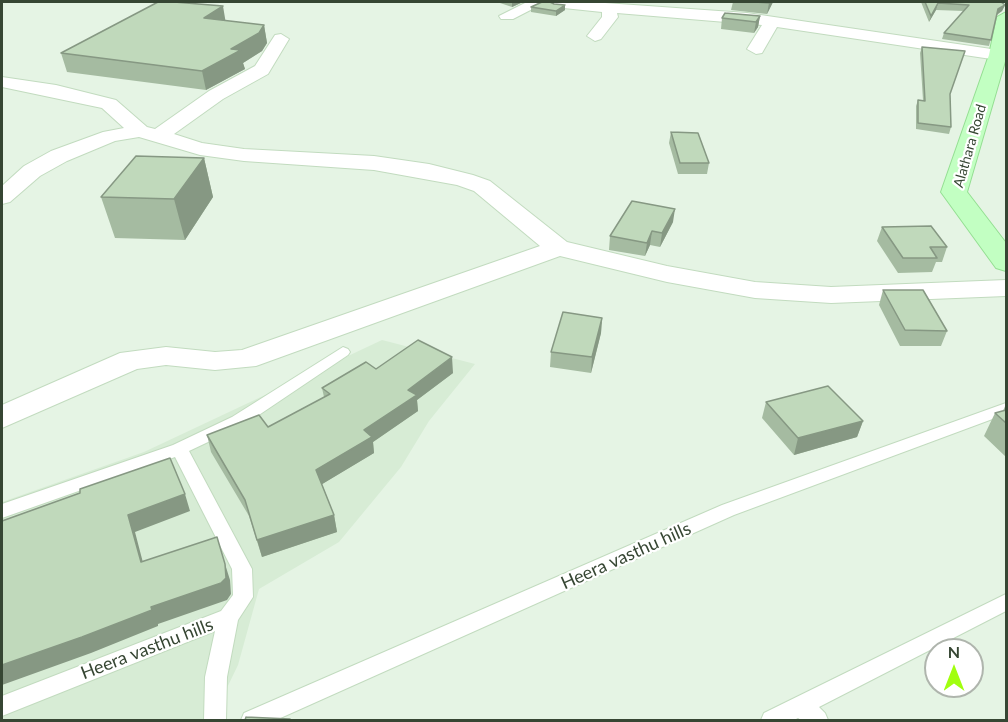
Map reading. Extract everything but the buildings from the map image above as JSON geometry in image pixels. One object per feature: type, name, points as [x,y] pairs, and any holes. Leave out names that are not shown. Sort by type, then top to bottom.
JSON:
[{"type":"street","points":[[507,16],[538,2]]},
{"type":"street","points":[[554,2],[772,21],[998,56]]},
{"type":"street","points":[[595,36],[610,17],[609,8]]},
{"type":"street","name":"Alathara Road","points":[[1006,17],[998,56],[954,192],[1006,262]]},
{"type":"street","points":[[756,49],[772,21]]},
{"type":"street","points":[[149,134],[262,70],[281,39]]},
{"type":"street","points":[[2,82],[56,91],[109,104],[149,134]]},
{"type":"street","points":[[2,197],[32,171],[59,156],[110,136],[149,134],[200,149],[374,163],[429,171],[465,180],[482,186],[558,248],[668,274],[755,291],[831,295],[1006,288]]},
{"type":"street","points":[[209,170],[225,152]]},
{"type":"street","points":[[2,417],[131,360],[166,356],[215,361],[245,359],[558,248]]},
{"type":"lane","points":[[2,510],[179,450],[238,421],[342,352]]},
{"type":"lane","name":"Heera vasthu hills","points":[[252,720],[728,510],[1006,408]]},
{"type":"lane","points":[[179,450],[242,569],[243,597],[228,617]]},
{"type":"lane","points":[[772,720],[809,713],[1006,602]]},
{"type":"lane","name":"Heera vasthu hills","points":[[2,706],[228,617]]},
{"type":"lane","name":"Heera vasthu hills","points":[[214,720],[216,677],[228,617]]},
{"type":"shaded area","points":[[382,340],[475,364],[429,421],[401,467],[339,542],[259,589],[238,665],[224,694],[219,720],[2,720],[2,502],[144,452]]}]
